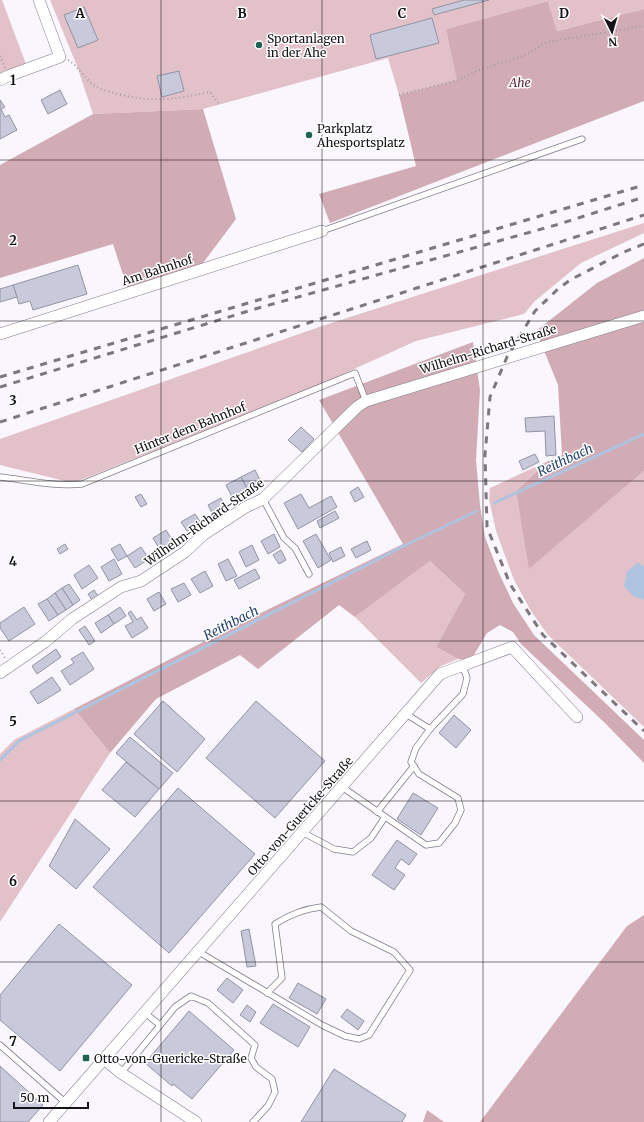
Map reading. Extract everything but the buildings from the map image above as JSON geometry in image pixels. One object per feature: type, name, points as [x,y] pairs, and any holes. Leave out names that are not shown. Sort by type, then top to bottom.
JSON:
[{"type":"street","points":[[0,80],[60,57],[39,0]]},
{"type":"street","name":"Am Bahnhof","points":[[0,334],[322,231]]},
{"type":"street","name":"Wilhelm-Richard-Straße","points":[[0,673],[45,642],[72,619],[122,587],[142,581],[185,552],[203,535],[246,507],[263,499],[357,407],[366,401],[644,316]]},
{"type":"street","name":"Otto-von-Guericke-Straße","points":[[50,1122],[440,674],[512,647],[577,717]]},
{"type":"street","points":[[104,1059],[121,1073],[196,1122]]},
{"type":"lane","points":[[322,231],[582,139]]},
{"type":"lane","name":"Hinter dem Bahnhof","points":[[0,477],[64,486],[82,484],[355,373],[366,401]]},
{"type":"lane","points":[[263,499],[284,538],[295,548],[309,574]]},
{"type":"lane","points":[[342,787],[426,844],[439,843],[455,823],[461,810],[458,798],[419,774],[411,762],[416,748],[430,729],[463,694],[467,678],[463,666]]},
{"type":"lane","points":[[406,714],[430,729]]},
{"type":"lane","points":[[377,812],[414,766]]},
{"type":"lane","points":[[304,832],[334,849],[353,852],[371,838],[385,817]]},
{"type":"lane","points":[[199,952],[267,993],[322,1025],[345,1036],[359,1039],[369,1035],[410,970],[394,952],[351,931],[321,907],[310,908],[290,915],[275,924],[282,978],[267,993]]},
{"type":"lane","points":[[121,1073],[175,1007],[191,996],[208,1003],[255,1045],[251,1058],[256,1068],[272,1079],[275,1092],[268,1106],[253,1122]]},
{"type":"lane","points":[[145,1013],[160,1025]]},
{"type":"lane","points":[[0,1045],[66,1103]]},
{"type":"path","points":[[399,95],[458,80],[479,70],[526,55],[547,42],[644,26]]},
{"type":"path","points":[[60,57],[77,66],[82,74],[97,87],[107,91],[135,98],[164,100],[210,92],[219,104]]},
{"type":"shaded area","points":[[0,0],[2,0],[26,64],[0,75]]},
{"type":"shaded area","name":"Sportanlagen in der Ahe","points":[[50,0],[644,0],[644,9],[557,31],[548,1],[446,29],[458,80],[399,95],[388,58],[203,109],[93,114],[77,66]]},
{"type":"shaded area","points":[[644,223],[644,233],[581,263],[535,301],[524,314],[416,341],[312,388],[73,483],[0,465],[0,439],[322,326]]},
{"type":"shaded area","points":[[548,461],[516,491],[530,568],[644,471],[644,727],[548,635],[531,611],[514,580],[496,531],[489,499],[490,488]]},
{"type":"shaded area","points":[[430,561],[465,594],[436,647],[458,659],[441,666],[421,683],[355,617]]},
{"type":"shaded area","points":[[74,709],[110,753],[0,922],[0,754],[14,740]]},
{"type":"green space","name":"Ahe","points":[[548,1],[557,31],[644,9],[644,101],[330,223],[319,194],[416,166],[399,95],[457,80],[446,29]]},
{"type":"green space","points":[[203,109],[236,219],[200,267],[128,290],[113,244],[0,278],[0,165],[93,114]]},
{"type":"green space","points":[[644,258],[644,471],[529,569],[516,491],[548,461],[562,455],[558,385],[536,331],[597,283]]},
{"type":"green space","points":[[473,342],[480,390],[476,460],[480,505],[485,537],[498,571],[513,603],[534,635],[644,740],[644,763],[605,723],[521,644],[513,632],[500,625],[487,633],[474,655],[466,660],[458,659],[436,647],[465,594],[430,561],[355,617],[339,605],[258,669],[240,655],[156,699],[110,753],[74,709],[238,624],[403,544],[319,400]]},
{"type":"green space","points":[[644,915],[644,1122],[480,1122],[627,926]]},
{"type":"green space","points":[[427,1110],[444,1122],[423,1122]]},
{"type":"water","points":[[638,562],[644,567],[644,600],[633,596],[624,586],[627,572]]},
{"type":"waterway","name":"Reithbach","points":[[494,503],[644,434]]},
{"type":"waterway","name":"Reithbach","points":[[0,760],[19,741],[414,541],[477,511]]},
{"type":"railway","points":[[0,377],[644,185]]},
{"type":"railway","points":[[0,387],[255,309],[556,225],[644,197]]},
{"type":"railway","points":[[0,422],[644,215]]},
{"type":"railway","points":[[644,244],[624,252],[570,280],[558,289],[535,311],[507,357],[490,397],[485,455],[487,527],[510,584],[543,635],[644,731]]},
{"type":"place","name":"Sportanlagen in der Ahe","points":[[259,45]]},
{"type":"place","name":"Parkplatz Ahesportsplatz","points":[[309,135]]},
{"type":"place","name":"Otto-von-Guericke-Straße","points":[[86,1058]]}]
